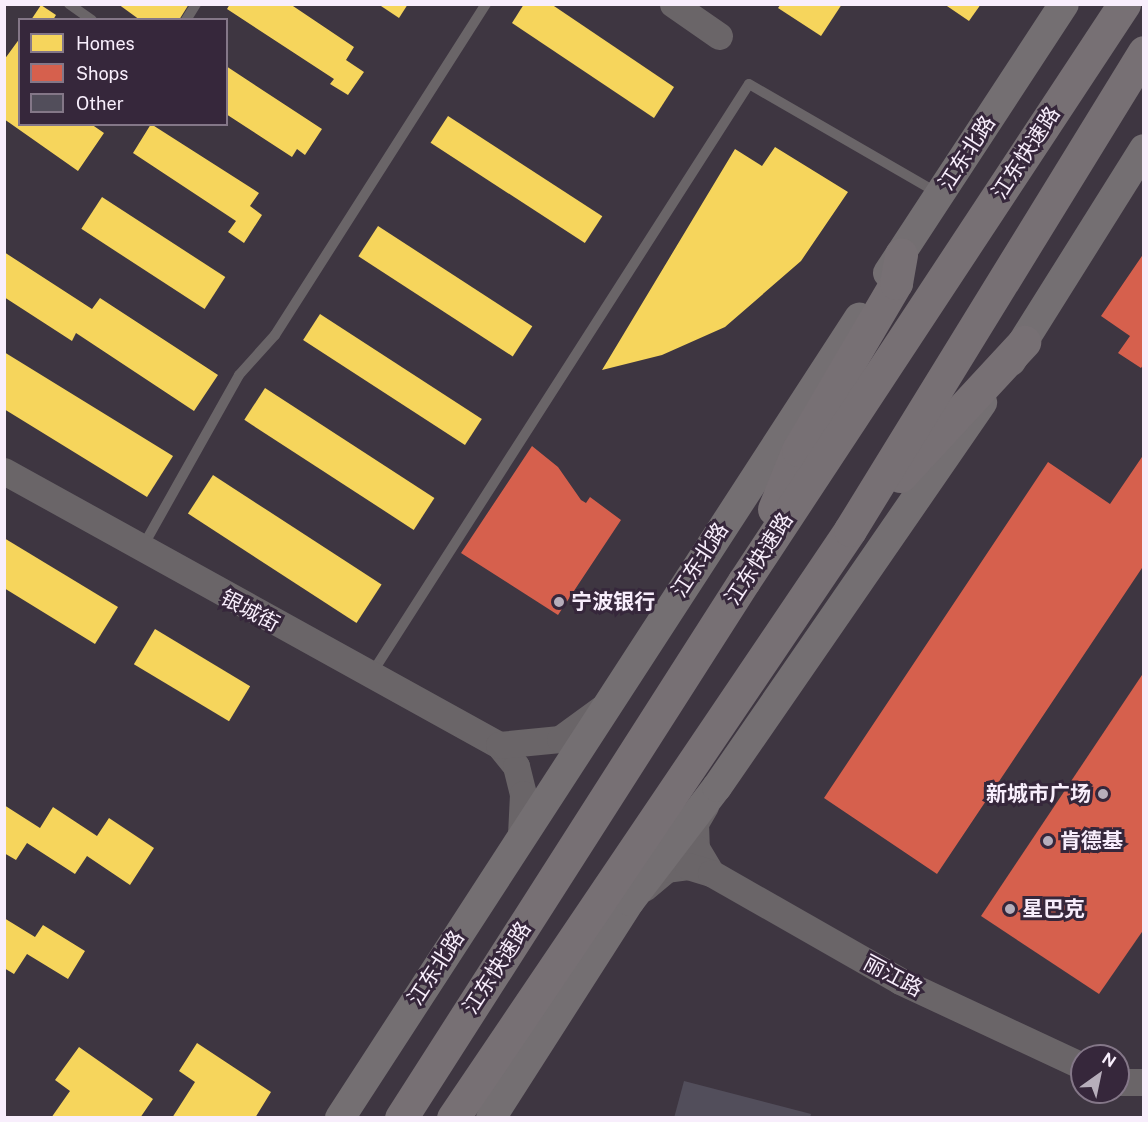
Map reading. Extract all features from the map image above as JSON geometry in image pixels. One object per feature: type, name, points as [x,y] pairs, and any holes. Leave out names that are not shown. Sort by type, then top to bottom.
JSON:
[{"type":"highway","name":"江东快速路","points":[[401,1118],[744,581],[1124,4]]},
{"type":"highway","points":[[453,1118],[850,530],[1143,52]]},
{"type":"highway","points":[[744,581],[798,450],[896,283],[901,254]]},
{"type":"highway","points":[[850,530],[1024,342]]},
{"type":"main road","name":"江东北路","points":[[340,1118],[602,709],[1064,4]]},
{"type":"main road","points":[[491,1118],[630,901],[717,787],[1024,342],[1143,149]]},
{"type":"street","points":[[673,4],[719,36]]},
{"type":"street","name":"银城街","points":[[4,471],[140,551],[499,745],[516,766],[523,794],[521,835]]},
{"type":"street","points":[[499,745],[560,739],[602,709]]},
{"type":"street","points":[[711,873],[696,848],[695,823],[717,787]]},
{"type":"street","name":"丽江路","points":[[630,901],[667,869],[687,866],[711,873],[900,981],[1070,1060]]},
{"type":"lane","points":[[69,4],[89,18]]},
{"type":"lane","points":[[187,18],[196,4]]},
{"type":"lane","points":[[140,551],[239,375],[275,335],[486,4]]},
{"type":"lane","points":[[370,676],[749,84],[940,194]]},
{"type":"building: Homes","points":[[118,4],[189,4],[180,18],[137,18]]},
{"type":"building: Homes","points":[[230,4],[290,4],[354,47],[346,60],[364,72],[348,95],[330,84],[334,79],[227,9]]},
{"type":"building: Homes","points":[[378,4],[408,4],[399,18]]},
{"type":"building: Homes","points":[[524,4],[551,4],[674,87],[654,118],[512,23]]},
{"type":"building: Homes","points":[[781,4],[842,4],[821,36],[778,8]]},
{"type":"building: Homes","points":[[944,4],[981,4],[969,21]]},
{"type":"building: Homes","points":[[41,5],[56,15],[54,18],[32,18]]},
{"type":"building: Homes","points":[[18,41],[18,126],[94,126],[104,133],[78,171],[4,119],[4,60]]},
{"type":"building: Homes","points":[[228,67],[322,129],[305,155],[297,149],[292,157],[228,115]]},
{"type":"building: Homes","points":[[448,116],[602,216],[585,243],[431,143]]},
{"type":"building: Homes","points":[[150,126],[154,126],[259,193],[250,206],[262,215],[244,243],[228,232],[236,221],[133,153]]},
{"type":"building: Homes","points":[[775,147],[848,192],[801,261],[725,327],[662,355],[602,370],[735,149],[762,166]]},
{"type":"building: Homes","points":[[102,197],[225,277],[205,309],[81,229]]},
{"type":"building: Homes","points":[[378,226],[532,326],[513,356],[358,256]]},
{"type":"building: Homes","points":[[4,252],[92,309],[100,298],[218,375],[194,411],[76,333],[72,341],[4,297]]},
{"type":"building: Homes","points":[[320,314],[482,419],[465,445],[303,340]]},
{"type":"building: Homes","points":[[4,352],[173,456],[147,497],[4,409]]},
{"type":"building: Homes","points":[[265,388],[434,498],[414,530],[244,420]]},
{"type":"building: Homes","points":[[213,475],[382,584],[357,623],[188,514]]},
{"type":"building: Homes","points":[[4,538],[118,607],[95,644],[4,588]]},
{"type":"building: Homes","points":[[155,629],[250,686],[229,721],[134,664]]},
{"type":"building: Homes","points":[[4,805],[40,828],[53,807],[97,836],[109,818],[154,848],[130,885],[87,856],[75,874],[27,843],[16,860],[4,853]]},
{"type":"building: Homes","points":[[4,918],[35,937],[43,925],[85,951],[68,979],[27,954],[14,974],[4,968]]},
{"type":"building: Homes","points":[[197,1043],[271,1092],[255,1118],[172,1118],[195,1082],[179,1071]]},
{"type":"building: Homes","points":[[79,1047],[153,1099],[140,1118],[51,1118],[70,1091],[55,1080]]},
{"type":"building: Shops","points":[[1144,253],[1144,364],[1141,368],[1118,353],[1130,336],[1101,316]]},
{"type":"building: Shops","points":[[532,446],[558,467],[581,500],[586,503],[590,497],[621,520],[558,615],[461,553]]},
{"type":"building: Shops","points":[[1144,454],[1144,565],[937,874],[824,798],[1048,462],[1110,504]]},
{"type":"building: Shops","name":"新城市广场","points":[[1144,672],[1144,929],[1099,994],[981,916]]},
{"type":"building: Other","points":[[684,1081],[811,1114],[810,1118],[674,1118]]},
{"type":"place","name":"宁波银行","points":[[559,602]]},
{"type":"place","name":"新城市广场","points":[[1103,794]]},
{"type":"place","name":"肯德基","points":[[1048,841]]},
{"type":"place","name":"星巴克","points":[[1010,909]]}]
